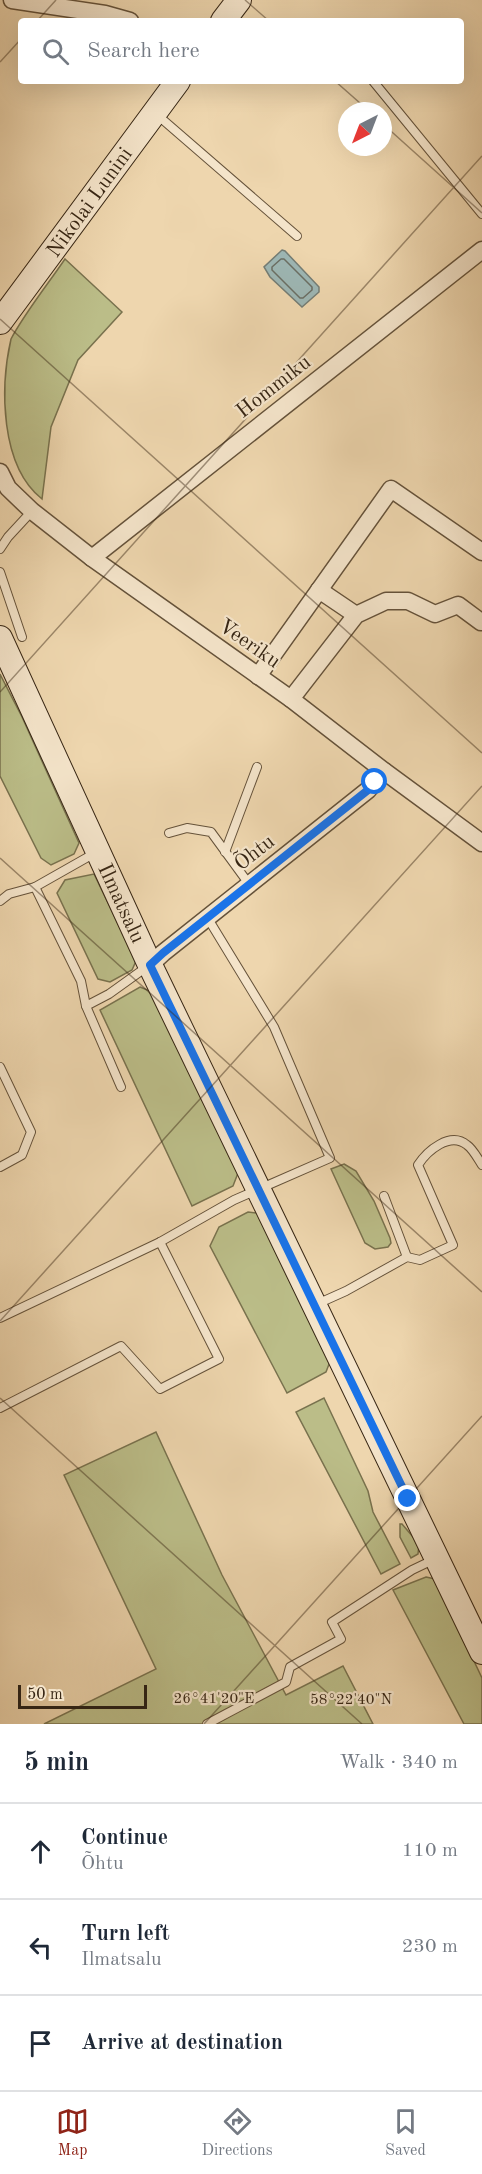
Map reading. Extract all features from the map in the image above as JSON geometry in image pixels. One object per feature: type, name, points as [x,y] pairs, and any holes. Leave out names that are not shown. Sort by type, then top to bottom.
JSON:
[{"type":"street","points":[[12,0],[119,18]]},
{"type":"street","points":[[225,18],[239,0]]},
{"type":"street","name":"Nikolai Lunini","points":[[0,322],[176,84]]},
{"type":"street","name":"Hommiku","points":[[92,558],[482,250]]},
{"type":"street","name":"Veeriku","points":[[0,472],[8,488],[32,511],[92,558],[291,699],[482,843]]},
{"type":"street","points":[[258,676],[391,489],[482,552]]},
{"type":"street","points":[[319,590],[356,615]]},
{"type":"street","points":[[291,699],[356,615],[386,601],[408,601],[435,614],[458,605],[481,622]]},
{"type":"street","name":"Ilmatsalu","points":[[11,638],[98,851],[150,965],[482,1653]]},
{"type":"street","name":"Õhtu","points":[[150,965],[368,790],[384,771]]},
{"type":"lane","points":[[375,84],[482,214]]},
{"type":"lane","points":[[154,113],[297,236]]},
{"type":"lane","points":[[0,549],[32,511]]},
{"type":"lane","points":[[0,572],[11,638]]},
{"type":"lane","points":[[225,852],[257,767]]},
{"type":"lane","points":[[169,833],[187,828],[211,832],[249,884]]},
{"type":"lane","points":[[0,901],[9,894],[35,887],[98,851]]},
{"type":"lane","points":[[35,887],[81,981],[86,1006],[121,1087]]},
{"type":"lane","points":[[0,1318],[160,1242],[234,1200],[330,1158],[274,1027],[207,917]]},
{"type":"lane","points":[[86,1006],[109,994],[150,965]]},
{"type":"lane","points":[[0,1067],[31,1132],[22,1155],[0,1167]]},
{"type":"lane","points":[[314,1305],[346,1291],[407,1257],[420,1260],[453,1245],[418,1165],[424,1155],[440,1143],[455,1140],[467,1144],[482,1165]]},
{"type":"lane","points":[[384,1196],[407,1257]]},
{"type":"lane","points":[[0,1408],[121,1346],[160,1389],[219,1359],[160,1242]]},
{"type":"lane","points":[[207,1724],[286,1682],[290,1667],[341,1639],[332,1622],[412,1570],[436,1558]]},
{"type":"green space","points":[[65,259],[122,312],[78,360],[51,427],[42,499],[28,485],[11,447],[5,402],[7,358],[11,339],[16,329]]},
{"type":"green space","points":[[0,674],[79,843],[74,854],[51,865],[41,858],[0,776]]},
{"type":"green space","points":[[94,874],[136,961],[132,970],[110,982],[98,979],[57,893],[65,880]]},
{"type":"green space","points":[[140,987],[150,991],[238,1173],[233,1186],[192,1206],[100,1010]]},
{"type":"green space","points":[[344,1164],[356,1171],[374,1201],[390,1238],[391,1243],[388,1247],[375,1249],[365,1243],[331,1169]]},
{"type":"green space","points":[[248,1212],[257,1213],[331,1359],[326,1372],[287,1393],[210,1246],[219,1227]]},
{"type":"green space","points":[[324,1398],[368,1491],[373,1512],[400,1564],[381,1574],[296,1412]]},
{"type":"green space","points":[[156,1432],[222,1575],[286,1695],[343,1666],[373,1724],[44,1724],[156,1669],[64,1475]]},
{"type":"green space","points":[[400,1524],[419,1544],[418,1554],[411,1558],[400,1537]]},
{"type":"green space","points":[[426,1577],[435,1579],[482,1678],[482,1724],[464,1724],[393,1590]]},
{"type":"water","points":[[282,250],[319,287],[319,292],[302,307],[270,277],[264,267]]},
{"type":"route","points":[[375,782],[150,965],[408,1499]]}]
